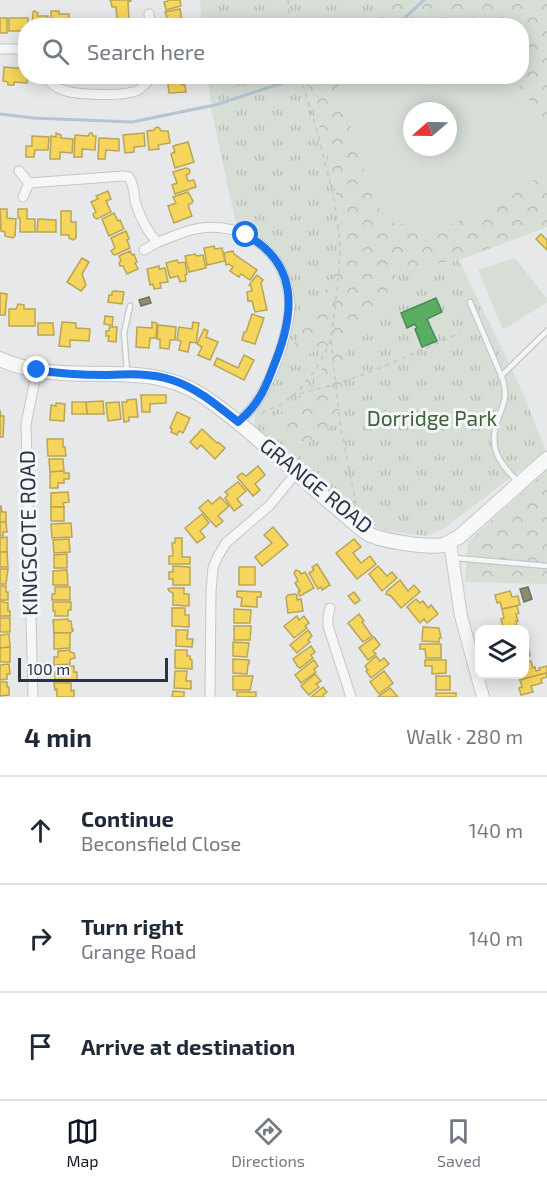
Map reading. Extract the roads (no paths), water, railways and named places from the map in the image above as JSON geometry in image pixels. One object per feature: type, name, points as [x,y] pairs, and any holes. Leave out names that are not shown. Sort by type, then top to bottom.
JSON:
[{"type":"main road","name":"GRANGE ROAD","points":[[0,359],[57,374],[145,375],[179,383],[243,417],[296,473],[369,534],[420,545],[435,546],[450,542]]},
{"type":"main road","points":[[450,542],[459,537],[547,459]]},
{"type":"street","points":[[149,14],[149,18]]},
{"type":"street","points":[[0,49],[18,50]]},
{"type":"street","points":[[53,84],[62,90],[113,94],[139,90],[145,84]]},
{"type":"street","points":[[19,171],[29,183]]},
{"type":"street","points":[[29,183],[129,177],[134,185],[135,202],[153,239],[158,243]]},
{"type":"street","points":[[23,197],[29,183]]},
{"type":"street","points":[[144,250],[179,233],[203,228],[219,228],[246,235],[259,243],[281,268],[290,304],[281,348],[260,398],[243,417]]},
{"type":"street","name":"KINGSCOTE ROAD","points":[[33,697],[26,424],[37,370]]},
{"type":"street","points":[[210,697],[211,591],[215,562],[226,543],[270,505],[296,473]]},
{"type":"street","points":[[450,542],[461,616],[483,697]]},
{"type":"street","points":[[330,608],[328,626],[351,697]]},
{"type":"lane","points":[[470,302],[506,392],[505,402],[495,430],[494,444],[500,461],[519,484]]},
{"type":"lane","points":[[127,374],[124,339],[130,306]]},
{"type":"lane","points":[[501,376],[547,331]]},
{"type":"lane","points":[[452,557],[547,566]]},
{"type":"waterway","points":[[405,18],[424,0]]},
{"type":"waterway","points":[[0,114],[33,118],[132,122],[215,105],[279,84]]},
{"type":"park label","name":"Dorridge Park","points":[[432,419]]}]
